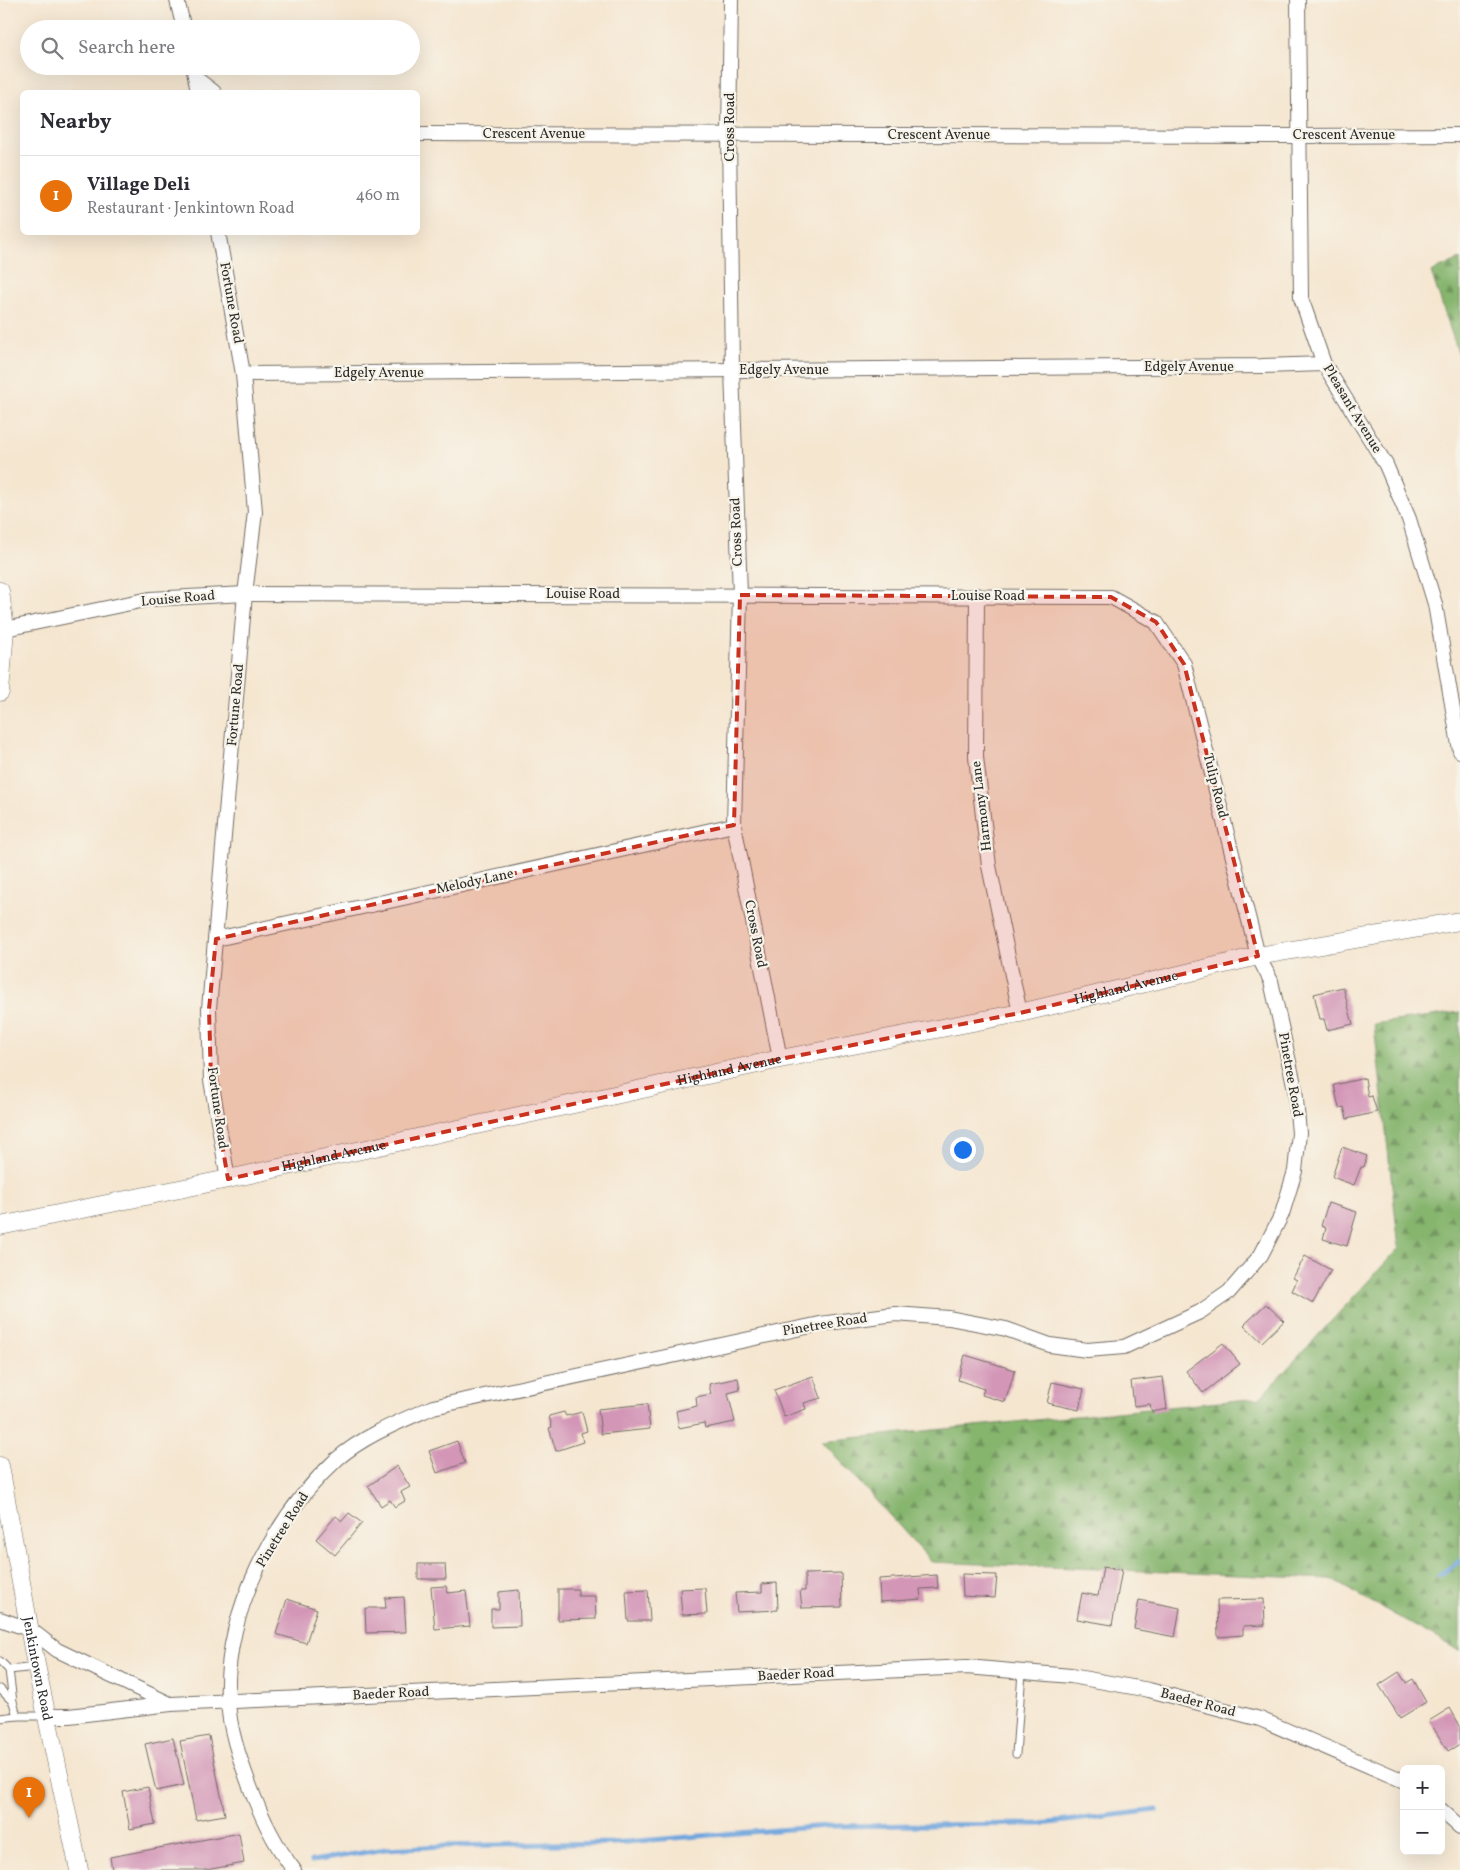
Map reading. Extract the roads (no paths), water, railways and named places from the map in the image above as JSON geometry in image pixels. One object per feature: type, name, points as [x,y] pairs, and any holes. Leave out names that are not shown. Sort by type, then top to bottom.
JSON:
[{"type":"street","points":[[177,0],[182,20]]},
{"type":"street","name":"Cross Road","points":[[731,0],[732,370],[740,595],[734,824],[780,1059]]},
{"type":"street","name":"Pleasant Avenue","points":[[1298,0],[1301,298],[1324,364],[1386,465],[1409,519],[1434,604],[1460,751]]},
{"type":"street","points":[[196,79],[211,90]]},
{"type":"street","name":"Crescent Avenue","points":[[420,134],[1460,135]]},
{"type":"street","name":"Fortune Road","points":[[219,235],[243,374],[255,512],[245,594],[209,1009],[211,1080],[228,1179]]},
{"type":"street","name":"Edgely Avenue","points":[[243,374],[1324,364]]},
{"type":"street","points":[[0,591],[5,629],[0,692]]},
{"type":"street","name":"Louise Road","points":[[5,629],[150,599],[245,594],[976,595],[1112,597],[1156,622]]},
{"type":"street","name":"Harmony Lane","points":[[976,595],[976,757],[989,866],[1020,1013]]},
{"type":"street","name":"Tulip Road","points":[[1156,622],[1184,664],[1258,956]]},
{"type":"street","name":"Melody Lane","points":[[216,939],[734,824]]},
{"type":"street","name":"Highland Avenue","points":[[0,1226],[228,1179],[780,1059],[1020,1013],[1258,956],[1460,920]]},
{"type":"street","name":"Pinetree Road","points":[[294,1870],[285,1858],[260,1813],[242,1765],[230,1720],[228,1701],[227,1683],[231,1645],[246,1593],[268,1547],[290,1513],[312,1485],[339,1458],[376,1432],[433,1407],[820,1324],[895,1314],[949,1318],[1006,1329],[1050,1345],[1087,1350],[1124,1347],[1200,1312],[1229,1292],[1261,1255],[1282,1214],[1294,1171],[1299,1133],[1295,1090],[1271,981],[1258,956]]},
{"type":"street","name":"Jenkintown Road","points":[[0,1466],[36,1667],[79,1870]]},
{"type":"street","name":"Baeder Road","points":[[0,1618],[30,1630],[57,1650],[171,1704]]},
{"type":"street","name":"Baeder Road","points":[[47,1716],[69,1716],[171,1704],[967,1667],[1072,1676],[1150,1690],[1260,1719],[1400,1779]]},
{"type":"street","points":[[1445,1814],[1460,1827]]},
{"type":"lane","points":[[0,1661],[9,1670],[13,1702],[17,1716]]},
{"type":"lane","points":[[9,1670],[36,1667]]},
{"type":"lane","points":[[1016,1754],[1022,1672]]},
{"type":"lane","points":[[0,1690],[13,1702]]},
{"type":"lane","points":[[1,1716],[47,1716]]},
{"type":"waterway","points":[[1439,1575],[1460,1561]]},
{"type":"waterway","points":[[312,1861],[385,1849],[613,1843],[826,1826],[1041,1824],[1157,1810]]},
{"type":"place","name":"Village Deli","points":[[29,1818]]}]
